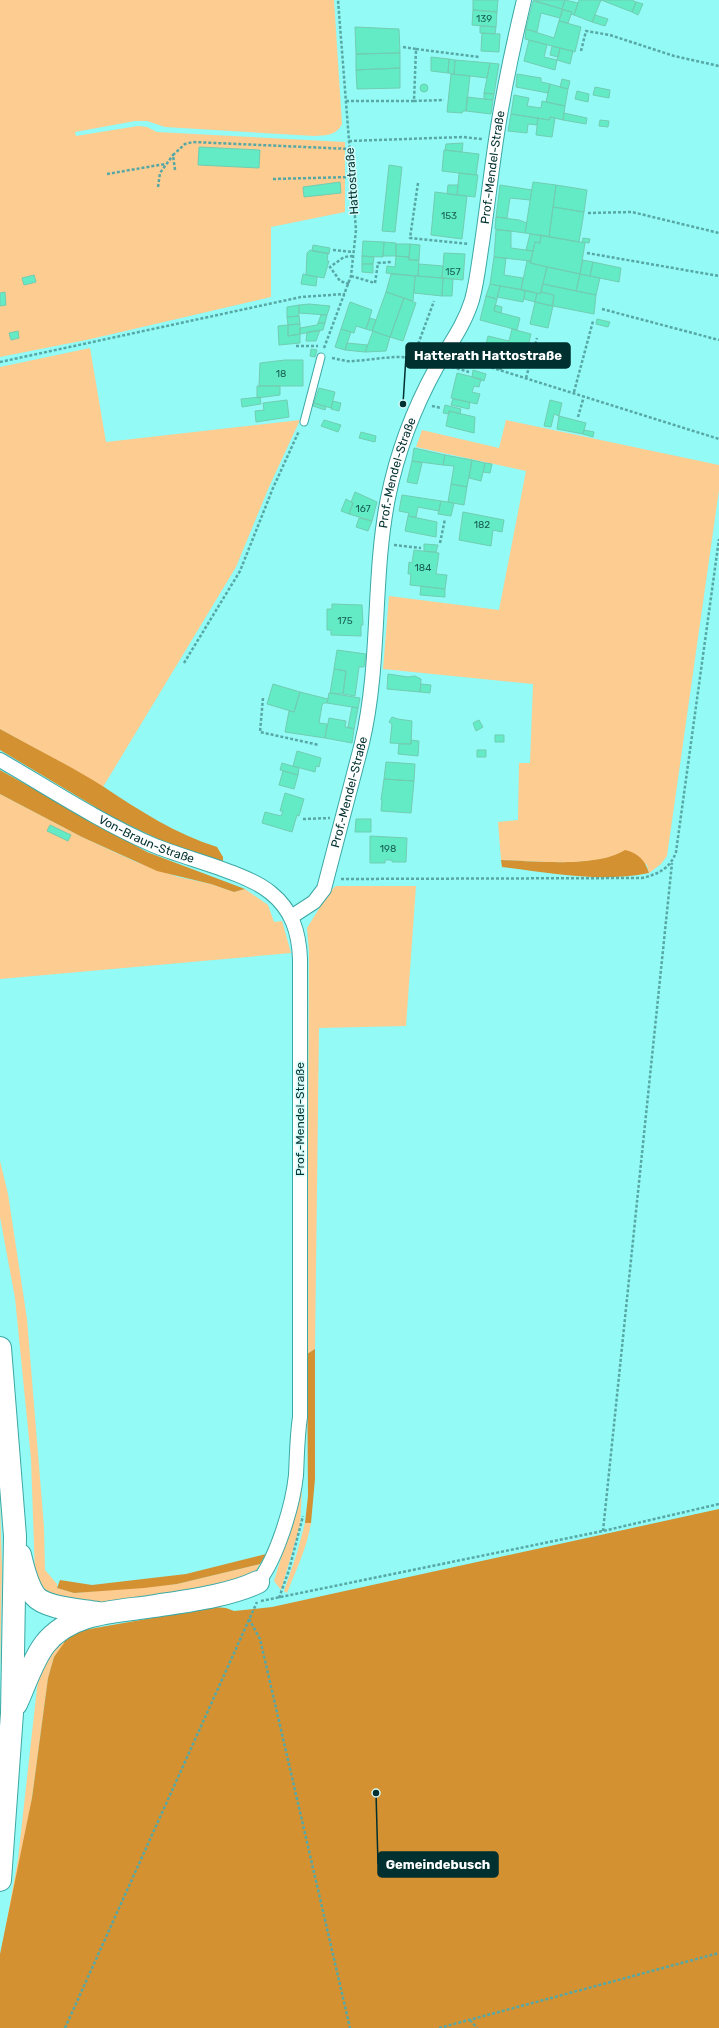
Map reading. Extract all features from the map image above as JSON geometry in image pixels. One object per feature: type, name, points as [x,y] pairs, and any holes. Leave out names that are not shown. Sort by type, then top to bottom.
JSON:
[{"type":"highway","points":[[0,1348],[4,1376],[15,1536],[12,1713],[0,1880]]},
{"type":"highway","points":[[15,1536],[23,1566],[36,1596],[49,1604],[99,1613]]},
{"type":"highway","points":[[12,1713],[45,1644],[68,1626],[99,1613],[155,1606],[227,1593],[258,1582]]},
{"type":"street","name":"Prof.-Mendel-Straße","points":[[258,1582],[269,1566],[289,1507],[295,1480],[296,1444],[300,1417],[300,959],[297,930],[291,916],[314,902],[324,889],[327,879],[367,720],[388,499],[395,471],[412,421],[437,367],[459,332],[472,301],[482,245],[502,97],[524,0]]},
{"type":"street","name":"Von-Braun-Straße","points":[[0,760],[107,822],[146,842],[183,857],[239,876],[263,888],[279,900],[291,916]]},
{"type":"lane","points":[[304,422],[321,357]]},
{"type":"path","name":"Hattostraße","points":[[321,357],[349,284],[354,256],[356,230],[338,0]]},
{"type":"path","points":[[581,51],[586,31],[610,34],[674,56],[719,66]]},
{"type":"path","points":[[403,47],[479,57]]},
{"type":"path","points":[[414,100],[416,49]]},
{"type":"path","points":[[346,101],[444,100]]},
{"type":"path","points":[[349,141],[463,137],[496,140]]},
{"type":"path","points":[[158,187],[160,173],[165,164],[185,144],[192,142],[350,149]]},
{"type":"path","points":[[173,155],[175,170]]},
{"type":"path","points":[[107,174],[165,164]]},
{"type":"path","points":[[273,179],[352,177]]},
{"type":"path","points":[[418,184],[410,238],[482,245]]},
{"type":"path","points":[[588,213],[632,212],[719,233]]},
{"type":"path","points":[[333,250],[354,252]]},
{"type":"path","points":[[587,253],[719,276]]},
{"type":"path","points":[[349,284],[340,281],[330,267],[344,257],[354,256]]},
{"type":"path","points":[[351,276],[375,283],[378,263],[392,262]]},
{"type":"path","points":[[0,362],[301,297],[345,294]]},
{"type":"path","points":[[413,358],[434,301]]},
{"type":"path","points":[[602,309],[719,340]]},
{"type":"path","points":[[574,392],[593,321]]},
{"type":"path","points":[[526,378],[537,338]]},
{"type":"path","points":[[296,346],[325,346]]},
{"type":"path","points":[[446,353],[574,392],[719,439]]},
{"type":"path","points":[[321,357],[351,361],[403,356],[437,367]]},
{"type":"path","points":[[500,370],[504,360]]},
{"type":"path","points":[[578,417],[584,396]]},
{"type":"path","points":[[184,663],[240,571],[273,488],[304,422]]},
{"type":"path","points":[[440,543],[445,519]]},
{"type":"path","points":[[603,1531],[672,863],[676,852],[719,539]]},
{"type":"path","points":[[383,544],[421,548]]},
{"type":"path","points":[[263,698],[260,732],[319,745]]},
{"type":"path","points":[[303,819],[342,818]]},
{"type":"path","points":[[327,879],[642,878],[663,870],[672,863]]},
{"type":"path","points":[[65,2028],[256,1602],[603,1531],[719,1504]]},
{"type":"path","points":[[249,1618],[260,1639],[350,2028]]},
{"type":"path","points":[[439,2028],[719,1953]]},
{"type":"path","points":[[470,2020],[477,2028]]},
{"type":"shaded area","points":[[0,0],[334,0],[342,124],[334,133],[314,136],[165,127],[147,121],[135,121],[75,132],[76,136],[138,126],[147,127],[157,132],[345,142],[345,212],[271,227],[271,297],[91,339],[0,357]]},
{"type":"shaded area","points":[[90,348],[106,442],[300,420],[269,487],[236,567],[103,787],[0,729],[0,367]]},
{"type":"shaded area","points":[[506,420],[719,465],[719,490],[667,856],[661,864],[649,873],[647,865],[625,851],[598,860],[582,862],[501,860],[498,822],[518,820],[519,763],[530,763],[533,684],[383,669],[389,596],[499,610],[526,471],[416,447],[422,430],[499,448]]},
{"type":"shaded area","points":[[0,729],[79,772],[131,805],[173,829],[217,847],[223,857],[223,863],[181,850],[112,817],[0,750]]},
{"type":"shaded area","points":[[0,770],[147,852],[245,889],[234,892],[211,884],[157,871],[82,837],[0,794]]},
{"type":"shaded area","points":[[0,794],[82,837],[136,862],[178,877],[211,884],[234,892],[245,889],[268,905],[274,922],[282,921],[291,953],[0,979]]},
{"type":"shaded area","points":[[625,850],[637,855],[645,864],[649,873],[613,877],[576,876],[502,867],[501,860],[547,862],[582,861],[613,856]]},
{"type":"shaded area","points":[[336,886],[416,886],[406,1026],[319,1028],[315,1349],[307,1354],[309,951],[307,928],[330,891]]},
{"type":"shaded area","points":[[0,1161],[8,1194],[27,1319],[44,1527],[45,1570],[57,1584],[57,1588],[74,1593],[177,1584],[260,1564],[254,1574],[245,1579],[198,1589],[118,1601],[68,1601],[46,1596],[35,1573],[31,1459],[15,1298],[0,1217]]},
{"type":"shaded area","points":[[315,1349],[315,1479],[311,1523],[305,1523],[308,1496],[307,1354]]},
{"type":"shaded area","points":[[304,1452],[300,1526],[281,1590],[274,1581],[297,1506]]},
{"type":"shaded area","points":[[0,1502],[2,1569],[0,1671]]},
{"type":"shaded area","points":[[719,1509],[719,2028],[0,2028],[0,1954],[32,1798],[48,1678],[54,1657],[64,1643],[67,1633],[214,1607],[226,1608],[234,1611],[272,1607]]},
{"type":"shaded area","points":[[305,1523],[311,1523],[307,1541],[287,1593],[284,1591],[297,1553]]},
{"type":"shaded area","points":[[266,1554],[260,1564],[177,1584],[74,1593],[57,1588],[60,1580],[92,1585],[186,1574]]},
{"type":"shaded area","points":[[78,1632],[54,1657],[48,1678],[29,1820],[0,1959],[18,1859],[39,1677],[57,1639]]},
{"type":"building","points":[[473,0],[498,0],[497,12],[473,10]]},
{"type":"building","points":[[533,0],[565,0],[562,9]]},
{"type":"building","points":[[565,0],[578,3],[574,15],[571,14],[572,12],[562,9]]},
{"type":"building","points":[[579,0],[601,0],[592,22],[574,15]]},
{"type":"building","points":[[601,0],[632,0],[636,2],[632,12]]},
{"type":"building","points":[[533,1],[562,9],[560,18],[541,13],[537,32],[526,29]]},
{"type":"building","points":[[636,2],[643,4],[638,15],[632,12]]},
{"type":"building","points":[[473,10],[497,12],[496,27],[472,25]]},
{"type":"building","points":[[563,10],[572,12],[568,23],[559,21]]},
{"type":"building","points":[[595,15],[608,19],[605,26],[592,22]]},
{"type":"building","points":[[559,21],[581,27],[575,52],[525,39],[526,29],[554,38]]},
{"type":"building","points":[[480,26],[496,27],[495,34],[480,33]]},
{"type":"building","points":[[355,27],[399,29],[400,53],[356,54]]},
{"type":"building","points":[[482,33],[500,34],[499,52],[481,51]]},
{"type":"building","points":[[529,40],[547,45],[544,57],[557,60],[555,70],[524,61]]},
{"type":"building","points":[[552,46],[560,48],[558,57],[550,55]]},
{"type":"building","points":[[560,48],[573,51],[570,64],[557,60]]},
{"type":"building","points":[[400,53],[400,68],[356,70],[356,54]]},
{"type":"building","points":[[431,57],[449,59],[448,73],[431,71]]},
{"type":"building","points":[[449,59],[455,60],[454,74],[448,73]]},
{"type":"building","points":[[455,60],[490,63],[487,78],[454,74]]},
{"type":"building","points":[[490,63],[499,64],[494,94],[484,93]]},
{"type":"building","points":[[400,68],[400,88],[357,89],[356,70]]},
{"type":"building","points":[[451,74],[470,76],[466,111],[463,111],[462,113],[447,112]]},
{"type":"building","points":[[517,74],[541,78],[541,82],[550,84],[548,93],[516,87]]},
{"type":"building","points":[[562,79],[570,81],[568,89],[560,87]]},
{"type":"building","points":[[424,84],[427,85],[427,91],[424,92],[421,91],[420,88],[421,85]]},
{"type":"building","points":[[550,84],[568,89],[565,106],[546,102]]},
{"type":"building","points":[[595,87],[610,90],[609,98],[593,95]]},
{"type":"building","points":[[577,91],[589,94],[588,102],[575,99]]},
{"type":"building","points":[[484,93],[494,94],[493,100],[484,99]]},
{"type":"building","points":[[514,95],[529,98],[527,106],[541,108],[542,101],[565,106],[563,120],[550,117],[549,120],[511,114]]},
{"type":"building","points":[[467,97],[493,100],[491,114],[466,111]]},
{"type":"building","points":[[564,113],[587,118],[586,124],[563,120]]},
{"type":"building","points":[[511,114],[538,118],[537,125],[528,124],[527,133],[508,131]]},
{"type":"building","points":[[550,117],[555,118],[552,137],[536,135],[538,118],[549,120]]},
{"type":"building","points":[[600,120],[609,121],[608,127],[599,126]]},
{"type":"building","points":[[463,143],[462,152],[445,150],[446,144]]},
{"type":"building","points":[[199,147],[260,150],[259,168],[198,165]]},
{"type":"building","points":[[444,150],[479,154],[476,175],[442,171]]},
{"type":"building","points":[[389,165],[402,167],[395,232],[382,231]]},
{"type":"building","points":[[459,173],[478,175],[475,197],[457,195]]},
{"type":"building","points":[[340,182],[341,193],[304,197],[303,187]]},
{"type":"building","points":[[533,182],[556,185],[549,237],[525,233]]},
{"type":"building","points":[[448,185],[458,185],[457,195],[447,194]]},
{"type":"building","points":[[500,185],[532,190],[530,200],[510,198],[507,218],[496,217]]},
{"type":"building","points":[[556,185],[587,190],[584,212],[553,207]]},
{"type":"building","points":[[435,192],[467,196],[462,239],[431,235]]},
{"type":"building","points":[[553,207],[584,212],[579,242],[549,237]]},
{"type":"building","points":[[496,217],[519,220],[527,223],[525,233],[495,229]]},
{"type":"building","points":[[496,230],[511,231],[511,248],[533,251],[531,261],[494,257]]},
{"type":"building","points":[[530,234],[541,235],[540,243],[535,242],[533,251],[526,250]]},
{"type":"building","points":[[541,235],[585,243],[580,274],[530,263],[535,242],[540,243]]},
{"type":"building","points":[[583,238],[590,239],[589,243],[582,242]]},
{"type":"building","points":[[363,241],[384,242],[383,257],[362,256]]},
{"type":"building","points":[[384,242],[396,243],[396,256],[383,256]]},
{"type":"building","points":[[396,244],[410,244],[409,257],[396,256]]},
{"type":"building","points":[[410,244],[420,245],[419,260],[409,260]]},
{"type":"building","points":[[313,245],[330,248],[329,254],[312,251]]},
{"type":"building","points":[[310,250],[328,253],[327,261],[329,261],[324,278],[306,275],[307,253]]},
{"type":"building","points":[[444,253],[465,254],[463,280],[442,278]]},
{"type":"building","points":[[362,256],[374,257],[373,264],[362,264]]},
{"type":"building","points":[[396,256],[409,257],[409,260],[419,260],[418,276],[386,273],[387,266],[395,267]]},
{"type":"building","points":[[494,257],[506,258],[504,275],[523,278],[521,290],[490,284]]},
{"type":"building","points":[[583,260],[593,262],[590,276],[580,274]]},
{"type":"building","points":[[527,261],[547,267],[540,294],[521,290]]},
{"type":"building","points":[[593,262],[621,268],[619,282],[590,276]]},
{"type":"building","points":[[362,264],[373,264],[373,273],[362,272]]},
{"type":"building","points":[[419,264],[443,266],[442,278],[418,276]]},
{"type":"building","points":[[547,267],[580,274],[576,291],[543,284]]},
{"type":"building","points":[[303,274],[317,277],[316,286],[301,284]]},
{"type":"building","points":[[391,274],[415,276],[413,301],[386,292]]},
{"type":"building","points":[[580,274],[600,278],[596,295],[576,291]]},
{"type":"building","points":[[34,275],[36,282],[24,285],[22,278]]},
{"type":"building","points":[[415,276],[443,278],[442,296],[414,293]]},
{"type":"building","points":[[443,278],[453,279],[452,296],[442,296]]},
{"type":"building","points":[[490,284],[500,286],[497,299],[486,296]]},
{"type":"building","points":[[543,284],[596,295],[594,314],[553,306],[554,295],[541,292]]},
{"type":"building","points":[[500,286],[525,290],[523,302],[497,297]]},
{"type":"building","points":[[525,290],[537,293],[535,302],[524,299]]},
{"type":"building","points":[[5,292],[6,305],[0,306],[0,293]]},
{"type":"building","points":[[386,292],[404,298],[390,337],[372,331]]},
{"type":"building","points":[[541,292],[554,295],[552,306],[535,302],[537,293],[540,294]]},
{"type":"building","points":[[486,296],[497,299],[494,311],[520,318],[517,330],[480,320]]},
{"type":"building","points":[[404,298],[416,303],[403,341],[390,337]]},
{"type":"building","points":[[350,302],[372,310],[366,329],[356,326],[354,333],[341,329]]},
{"type":"building","points":[[535,302],[553,306],[548,328],[530,324]]},
{"type":"building","points":[[309,304],[330,306],[327,315],[299,313],[299,305]]},
{"type":"building","points":[[299,305],[299,316],[287,317],[287,307]]},
{"type":"building","points":[[495,305],[502,307],[501,313],[494,311]]},
{"type":"building","points":[[321,315],[327,315],[325,323],[318,323]]},
{"type":"building","points":[[299,316],[300,324],[288,325],[287,317]]},
{"type":"building","points":[[370,318],[376,320],[372,331],[366,329]]},
{"type":"building","points":[[597,319],[610,322],[608,327],[596,324]]},
{"type":"building","points":[[318,323],[325,323],[323,330],[300,334],[300,328],[317,325]]},
{"type":"building","points":[[300,324],[300,334],[288,336],[288,325]]},
{"type":"building","points":[[288,325],[288,336],[300,334],[300,343],[279,345],[278,326]]},
{"type":"building","points":[[341,329],[351,332],[345,350],[335,347]]},
{"type":"building","points":[[512,329],[531,334],[524,362],[484,352],[488,336],[509,341]]},
{"type":"building","points":[[320,330],[316,341],[306,341],[307,332]]},
{"type":"building","points":[[18,331],[19,338],[11,340],[9,333]]},
{"type":"building","points":[[373,331],[390,337],[386,351],[365,352]]},
{"type":"building","points":[[347,343],[368,345],[365,352],[345,350]]},
{"type":"building","points":[[311,349],[317,350],[315,357],[310,356]]},
{"type":"building","points":[[285,360],[303,360],[303,386],[259,386],[260,363]]},
{"type":"building","points":[[473,370],[486,374],[484,381],[472,377]]},
{"type":"building","points":[[457,373],[481,379],[479,387],[474,386],[472,392],[480,394],[477,404],[451,398]]},
{"type":"building","points":[[257,386],[280,386],[280,395],[257,398]]},
{"type":"building","points":[[319,388],[335,392],[331,408],[314,403]]},
{"type":"building","points":[[260,397],[261,404],[242,407],[241,399]]},
{"type":"building","points":[[453,399],[470,402],[469,409],[451,405]]},
{"type":"building","points":[[287,400],[289,417],[256,422],[255,411],[264,410],[263,403]]},
{"type":"building","points":[[550,400],[562,403],[559,416],[554,414],[551,427],[544,426]]},
{"type":"building","points":[[333,401],[341,403],[339,411],[331,409]]},
{"type":"building","points":[[314,403],[326,407],[325,410],[313,406]]},
{"type":"building","points":[[445,405],[461,409],[460,414],[449,411],[449,414],[443,413]]},
{"type":"building","points":[[449,411],[475,417],[474,433],[446,426]]},
{"type":"building","points":[[559,416],[586,423],[583,434],[557,429]]},
{"type":"building","points":[[324,420],[341,425],[338,432],[321,426]]},
{"type":"building","points":[[584,430],[594,432],[593,437],[583,434]]},
{"type":"building","points":[[361,432],[376,436],[375,442],[359,438]]},
{"type":"building","points":[[414,448],[445,455],[443,465],[412,461]]},
{"type":"building","points":[[445,455],[472,460],[467,487],[451,484],[454,466],[443,465]]},
{"type":"building","points":[[472,460],[485,463],[481,481],[469,478]]},
{"type":"building","points":[[412,461],[422,463],[417,484],[407,482]]},
{"type":"building","points":[[485,463],[492,464],[490,473],[483,472]]},
{"type":"building","points":[[451,484],[467,487],[464,505],[448,502]]},
{"type":"building","points":[[355,492],[377,502],[372,521],[349,514],[353,503],[351,502]]},
{"type":"building","points":[[402,495],[441,501],[439,511],[418,507],[416,517],[408,516],[409,513],[399,511]]},
{"type":"building","points":[[346,499],[353,503],[349,514],[341,511]]},
{"type":"building","points":[[441,501],[454,503],[451,516],[438,514]]},
{"type":"building","points":[[463,512],[504,520],[502,532],[493,530],[491,546],[459,540]]},
{"type":"building","points":[[408,516],[437,522],[436,537],[405,531]]},
{"type":"building","points":[[359,518],[372,521],[368,531],[356,527]]},
{"type":"building","points":[[424,544],[438,545],[436,552],[424,551]]},
{"type":"building","points":[[414,550],[439,553],[436,574],[447,575],[445,589],[410,585],[411,574],[408,574],[409,562],[412,563]]},
{"type":"building","points":[[421,586],[445,589],[445,597],[420,595]]},
{"type":"building","points":[[332,604],[362,605],[363,625],[361,625],[361,636],[331,635],[331,630],[327,630],[327,609],[332,609]]},
{"type":"building","points":[[337,650],[366,654],[364,667],[359,667],[355,696],[343,694],[346,671],[334,669]]},
{"type":"building","points":[[334,669],[346,671],[343,694],[330,693]]},
{"type":"building","points":[[388,674],[408,677],[415,676],[421,679],[420,692],[387,689]]},
{"type":"building","points":[[273,684],[300,692],[294,712],[267,704]]},
{"type":"building","points":[[421,684],[431,685],[430,693],[420,692]]},
{"type":"building","points":[[300,692],[328,699],[327,703],[322,705],[319,723],[327,724],[325,738],[285,732],[289,711],[294,712]]},
{"type":"building","points":[[329,693],[360,698],[358,708],[327,703]]},
{"type":"building","points":[[352,707],[358,708],[354,729],[348,727]]},
{"type":"building","points":[[392,717],[412,721],[411,744],[390,743],[392,724],[389,722]]},
{"type":"building","points":[[329,718],[346,721],[345,727],[354,729],[352,743],[325,738]]},
{"type":"building","points":[[479,720],[483,727],[476,731],[473,723]]},
{"type":"building","points":[[495,735],[504,735],[504,742],[495,742]]},
{"type":"building","points":[[411,740],[419,741],[418,756],[398,754],[399,744],[411,744]]},
{"type":"building","points":[[477,750],[486,750],[486,757],[477,757]]},
{"type":"building","points":[[297,751],[321,758],[319,767],[316,766],[315,772],[293,766]]},
{"type":"building","points":[[386,762],[415,764],[414,781],[384,779]]},
{"type":"building","points":[[282,763],[299,768],[298,775],[280,770]]},
{"type":"building","points":[[283,771],[298,775],[294,789],[279,785]]},
{"type":"building","points":[[384,779],[414,781],[411,813],[381,811]]},
{"type":"building","points":[[285,793],[304,799],[292,832],[262,823],[265,812],[281,816],[283,811],[280,811]]},
{"type":"building","points":[[356,819],[371,819],[371,832],[355,832]]},
{"type":"building","points":[[50,825],[71,835],[68,841],[47,831]]},
{"type":"building","points":[[370,836],[407,838],[406,862],[392,862],[392,860],[385,860],[385,863],[370,863]]},
{"type":"place","name":"Hatterath Hattostraße","points":[[403,404]]},
{"type":"place","name":"Gemeindebusch","points":[[376,1793]]}]
